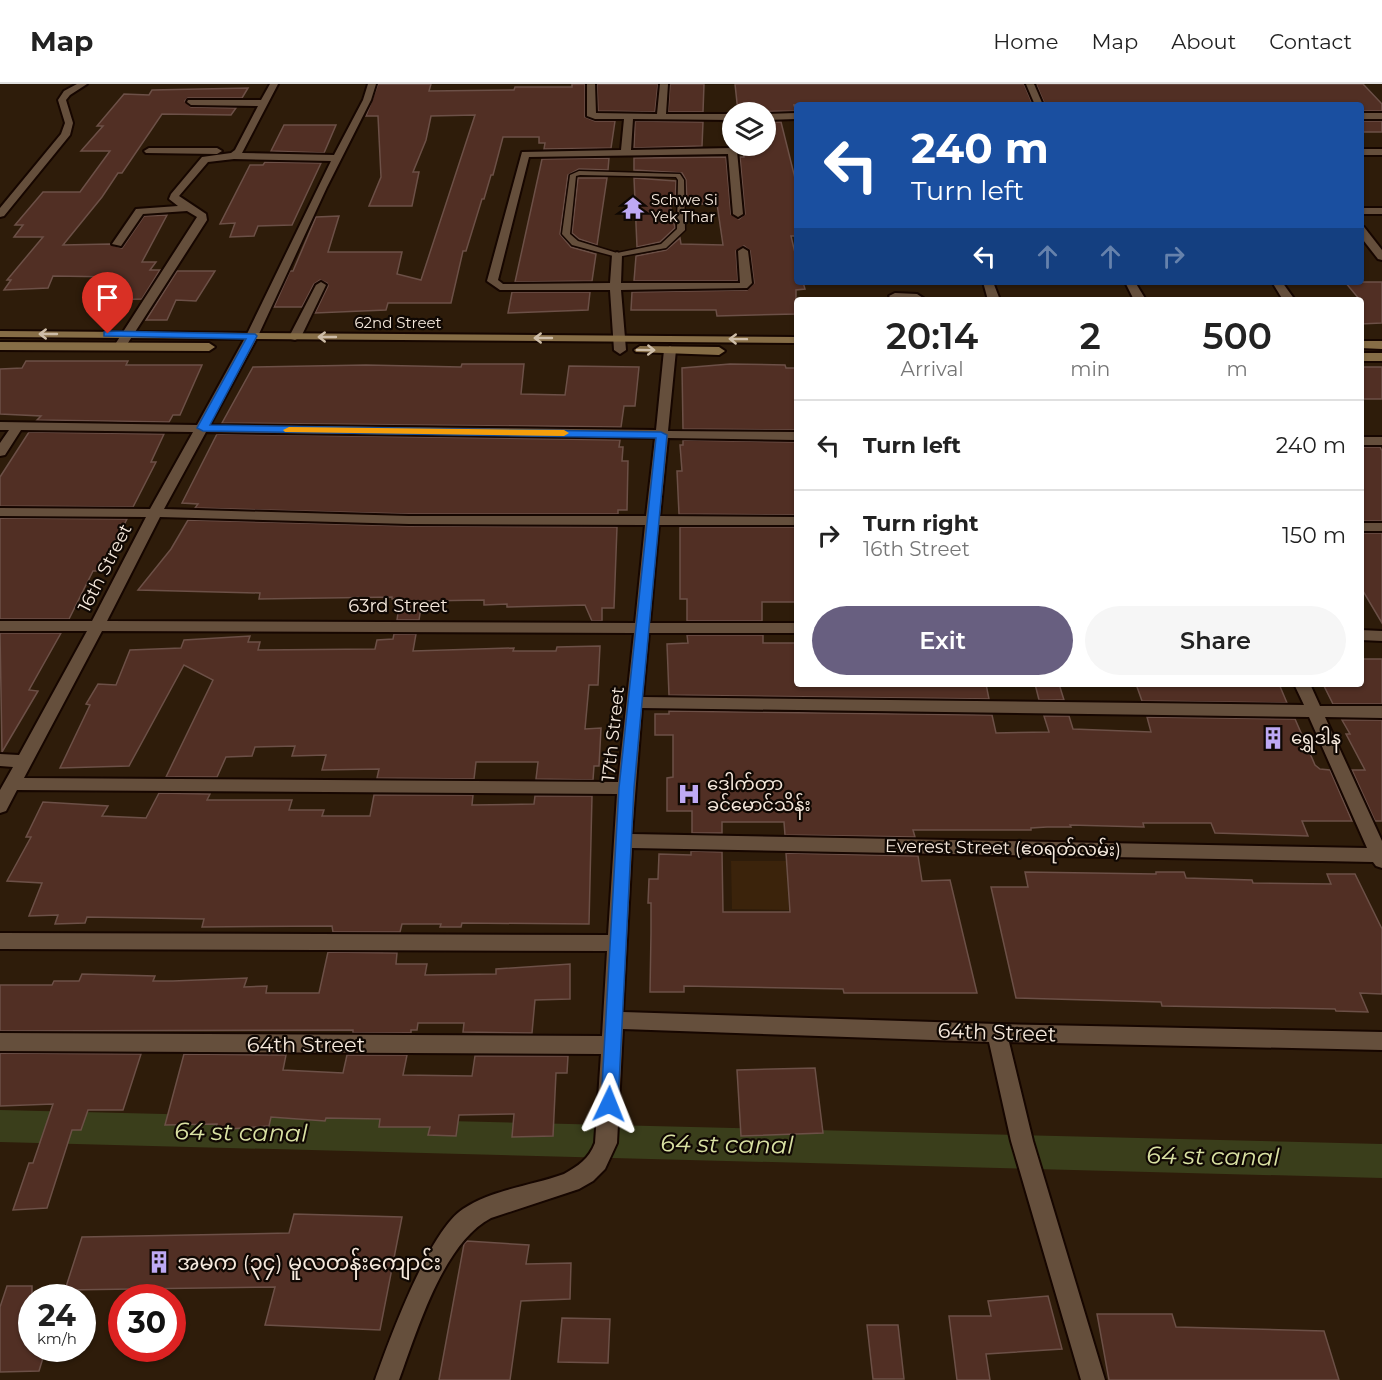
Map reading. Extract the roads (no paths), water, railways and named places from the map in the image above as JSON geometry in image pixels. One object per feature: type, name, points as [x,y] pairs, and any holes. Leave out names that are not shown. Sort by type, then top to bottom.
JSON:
[{"type":"main road","name":"62nd Street","points":[[0,334],[128,334],[249,342],[295,337],[619,344],[670,350],[794,351]]},
{"type":"main road","name":"62nd Street","points":[[0,346],[120,346],[249,342],[619,344],[794,340]]},
{"type":"main road","points":[[1364,344],[1382,345]]},
{"type":"main road","points":[[1364,357],[1382,357]]},
{"type":"street","points":[[0,214],[65,135],[69,123],[62,100],[68,93],[83,84]]},
{"type":"street","points":[[236,154],[274,84]]},
{"type":"street","name":"16th Street","points":[[0,806],[97,627],[154,513],[249,342],[367,100],[372,84]]},
{"type":"street","points":[[591,84],[590,114],[597,117],[722,117]]},
{"type":"street","points":[[661,117],[664,84]]},
{"type":"street","points":[[1030,84],[1038,102]]},
{"type":"street","points":[[191,102],[263,103]]},
{"type":"street","points":[[776,117],[794,116]]},
{"type":"street","points":[[1364,116],[1382,116]]},
{"type":"street","points":[[626,151],[629,117]]},
{"type":"street","points":[[148,151],[337,159]]},
{"type":"street","points":[[738,214],[733,152],[626,151],[525,154],[492,281],[500,287],[615,288],[745,285],[742,251]]},
{"type":"street","points":[[1364,152],[1382,152]]},
{"type":"street","points":[[120,346],[202,220],[202,216],[174,199],[174,196],[201,162],[236,154]]},
{"type":"street","points":[[117,244],[140,212],[189,208]]},
{"type":"street","points":[[1364,211],[1382,211]]},
{"type":"street","points":[[1364,233],[1382,257]]},
{"type":"street","points":[[617,255],[615,288],[619,344]]},
{"type":"street","points":[[295,337],[321,285]]},
{"type":"street","points":[[896,296],[917,297]]},
{"type":"street","name":"17th Street","points":[[387,1380],[423,1290],[449,1244],[469,1218],[499,1204],[524,1195],[547,1191],[574,1180],[597,1164],[606,1143],[609,1123],[626,788],[670,350]]},
{"type":"street","points":[[0,426],[794,436]]},
{"type":"street","points":[[0,452],[17,427]]},
{"type":"street","points":[[1364,441],[1382,441]]},
{"type":"street","points":[[0,512],[154,513],[409,520],[794,521]]},
{"type":"street","points":[[1364,527],[1382,527]]},
{"type":"street","name":"63rd Street","points":[[0,626],[794,628]]},
{"type":"street","points":[[1364,635],[1382,636]]},
{"type":"street","points":[[1303,687],[1381,857]]},
{"type":"street","points":[[636,702],[1382,712]]},
{"type":"street","points":[[0,760],[24,761]]},
{"type":"street","points":[[12,784],[626,788]]},
{"type":"street","name":"Everest Street (ဧ၀ရတ်လမ်း)","points":[[624,841],[1381,857]]},
{"type":"street","points":[[0,941],[617,943]]},
{"type":"street","name":"64th Street","points":[[613,1020],[997,1033],[1382,1041]]},
{"type":"street","points":[[997,1033],[1022,1141],[1093,1380]]},
{"type":"street","name":"64th Street","points":[[0,1042],[612,1045]]},
{"type":"lane","points":[[579,173],[678,175],[681,180],[681,230],[663,246],[617,255],[575,243],[566,234],[573,175],[579,173]]},
{"type":"waterway","name":"64 st canal","points":[[0,1126],[1382,1161]]},
{"type":"place","name":"Schwe Si Yek Thar","points":[[633,208]]},
{"type":"place","name":"ရွှေဒါန","points":[[1273,738]]},
{"type":"place","name":"ဒေါက်တာ ခင်မောင်သိန်း","points":[[689,794]]},
{"type":"place","name":"အမက (၃၄) မူလတန်းကျောင်း","points":[[159,1262]]}]
